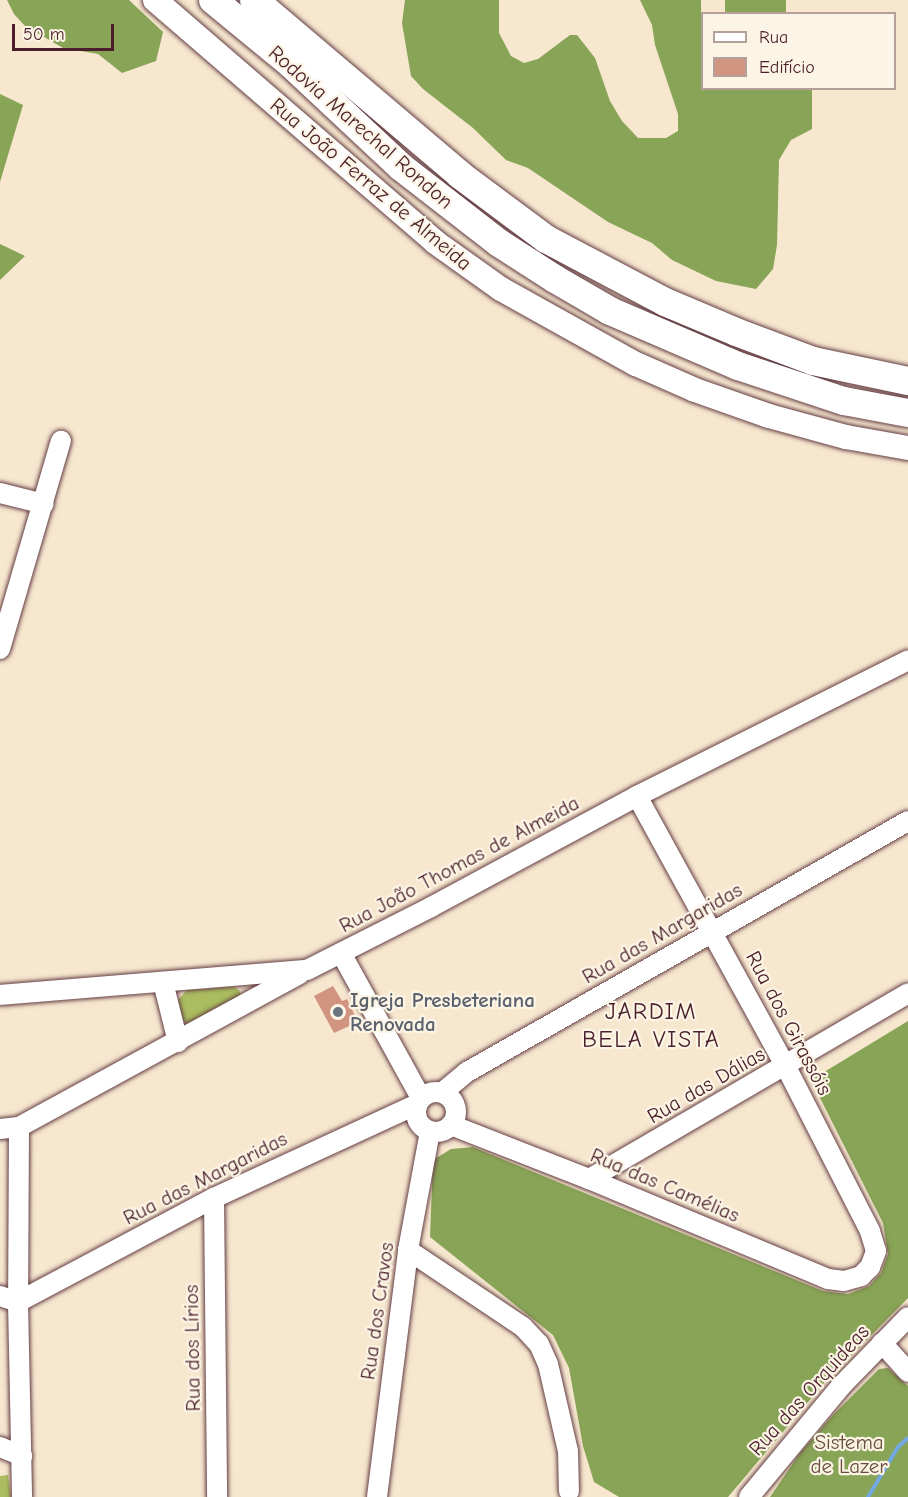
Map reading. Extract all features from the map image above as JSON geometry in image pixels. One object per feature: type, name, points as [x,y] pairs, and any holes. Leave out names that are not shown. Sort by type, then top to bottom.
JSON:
[{"type":"highway","name":"Rodovia Marechal Rondon","points":[[213,0],[292,65],[401,167],[499,243],[555,279],[610,311],[738,366],[844,401],[908,413]]},
{"type":"highway","name":"Rodovia Marechal Rondon","points":[[255,0],[452,168],[546,239],[665,302],[736,332],[813,361],[908,381]]},
{"type":"main road","name":"Rua João Ferraz de Almeida","points":[[155,0],[435,242],[501,289],[636,364],[695,390],[769,416],[834,434],[908,448]]},
{"type":"street","points":[[0,650],[61,441]]},
{"type":"street","points":[[0,493],[44,504]]},
{"type":"street","name":"Rua João Thomas de Almeida","points":[[0,995],[307,970],[637,796],[908,660]]},
{"type":"street","name":"Rua dos Girassóis","points":[[637,796],[786,1067],[870,1231],[876,1251],[870,1267],[861,1276]]},
{"type":"street","name":"Rua das Margaridas","points":[[443,1092],[467,1072],[908,821]]},
{"type":"street","points":[[342,953],[419,1101],[419,1123],[430,1131],[443,1131],[451,1125],[457,1113],[456,1107],[443,1092],[431,1092],[419,1101]]},
{"type":"street","points":[[22,1497],[22,1456],[9,1299],[10,1128],[178,1042],[307,970]]},
{"type":"street","points":[[163,982],[178,1042]]},
{"type":"street","name":"Rua das Dálias","points":[[589,1179],[786,1067],[908,993]]},
{"type":"street","name":"Rua das Margaridas","points":[[9,1299],[214,1198],[419,1101]]},
{"type":"street","name":"Rua das Camélias","points":[[451,1125],[589,1179],[828,1279],[844,1281],[861,1276]]},
{"type":"street","name":"Rua dos Cravos","points":[[377,1497],[408,1250],[430,1131]]},
{"type":"street","name":"Rua dos Lírios","points":[[214,1198],[218,1497]]},
{"type":"street","points":[[408,1250],[523,1327],[539,1344],[548,1364],[568,1450],[571,1495]]},
{"type":"street","name":"Rua das Orquideas","points":[[748,1497],[841,1386],[908,1317]]},
{"type":"street","points":[[882,1343],[908,1372]]},
{"type":"street","points":[[1,1450],[22,1456]]},
{"type":"green space","points":[[7,0],[129,0],[163,32],[156,61],[122,73],[98,54],[63,48],[25,26],[14,14]]},
{"type":"green space","points":[[405,0],[499,0],[499,33],[511,56],[524,63],[538,59],[570,35],[577,35],[595,58],[610,101],[622,121],[638,138],[666,138],[678,131],[678,114],[655,45],[652,25],[640,0],[701,0],[701,90],[812,90],[812,129],[791,140],[779,160],[777,245],[773,269],[756,289],[716,281],[672,260],[652,243],[608,222],[528,168],[506,160],[473,128],[423,89],[411,76],[402,23]]},
{"type":"green space","points":[[725,0],[786,0],[786,12],[725,12]]},
{"type":"green space","points":[[0,94],[23,105],[0,182]]},
{"type":"green space","points":[[0,244],[25,256],[0,280]]},
{"type":"green space","points":[[234,987],[239,990],[241,996],[187,1024],[178,1015],[176,1002],[187,990]]},
{"type":"green space","points":[[908,1021],[908,1298],[824,1383],[728,1497],[619,1497],[594,1482],[583,1446],[569,1368],[553,1335],[430,1237],[433,1160],[451,1149],[473,1147],[823,1291],[848,1294],[869,1286],[881,1273],[888,1254],[883,1223],[811,1080]]},
{"type":"green space","name":"Sistema de Lazer","points":[[888,1368],[908,1386],[908,1497],[770,1497],[800,1453],[833,1415],[879,1369]]},
{"type":"green space","points":[[8,1475],[11,1497],[0,1497],[0,1476]]},
{"type":"building","name":"Igreja Presbeteriana Renovada","points":[[333,986],[342,1001],[347,999],[358,1022],[334,1033],[314,996]]},
{"type":"waterway","points":[[868,1497],[898,1447],[908,1438]]},
{"type":"place","name":"Igreja Presbeteriana Renovada","points":[[338,1012]]},
{"type":"district","name":"JARDIM BELA VISTA","points":[[651,1026]]}]
